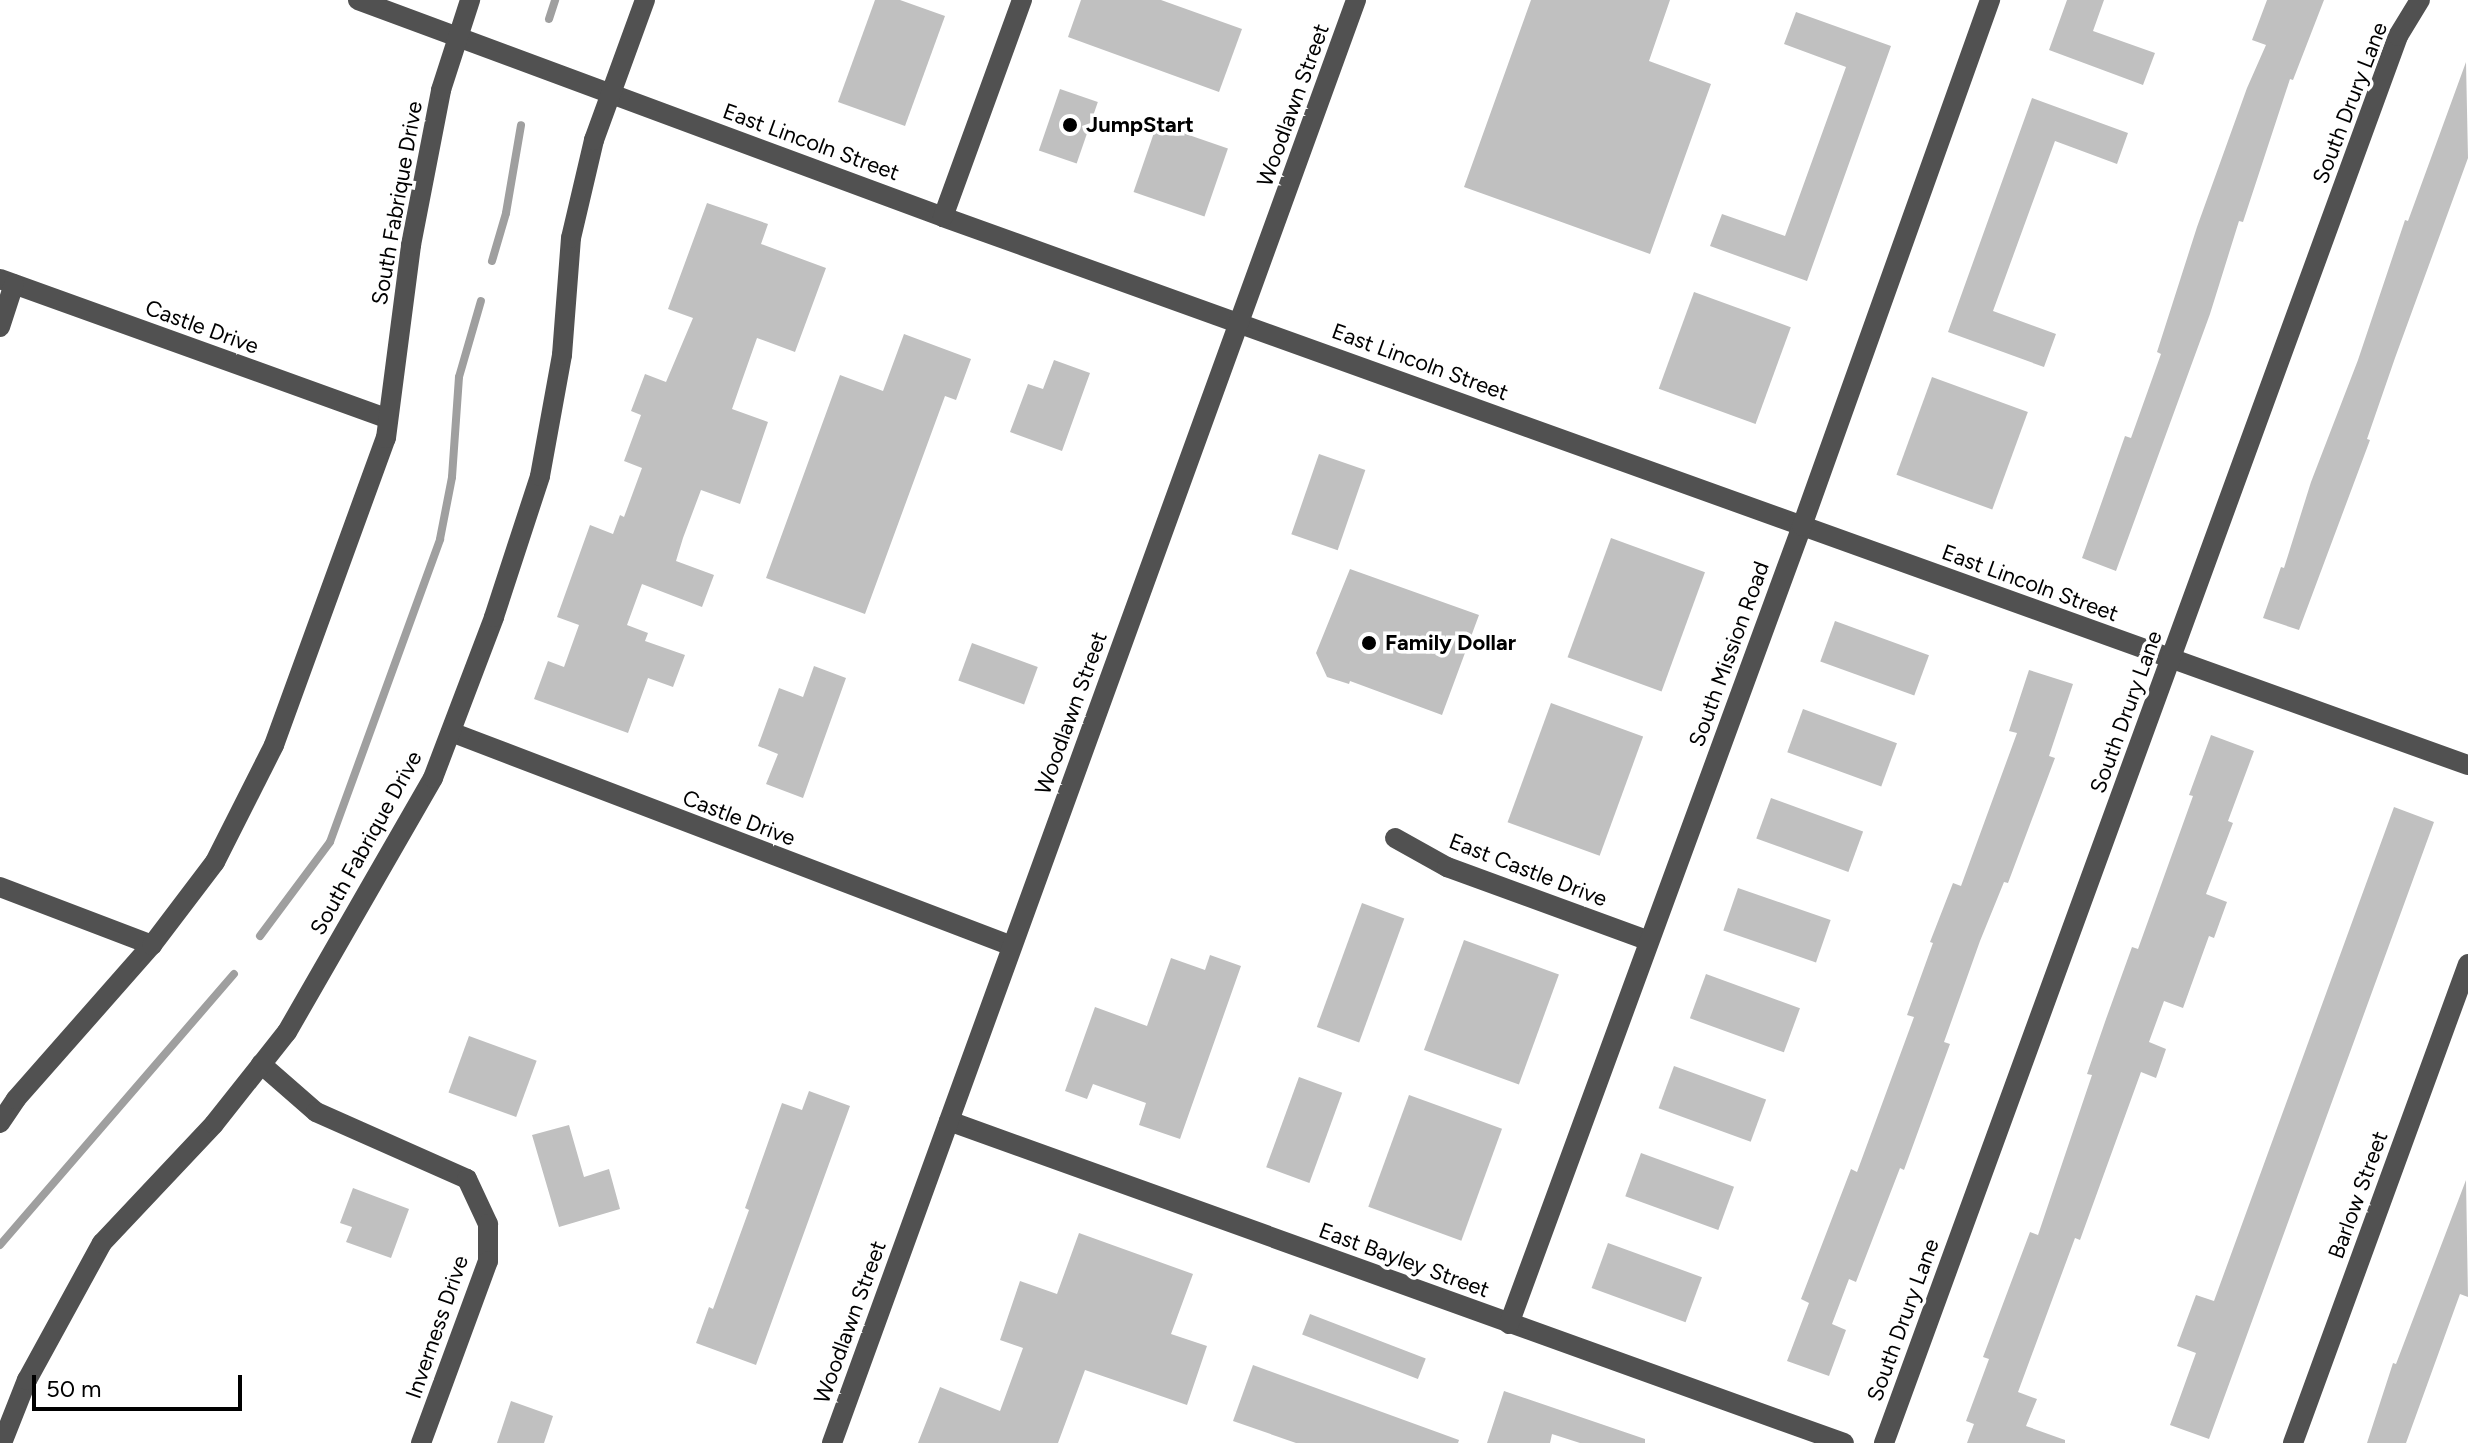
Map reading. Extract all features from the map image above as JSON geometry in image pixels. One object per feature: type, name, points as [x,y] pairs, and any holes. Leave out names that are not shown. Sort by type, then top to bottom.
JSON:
[{"type":"street","name":"East Lincoln Street","points":[[358,0],[943,217],[2468,765]]},
{"type":"street","name":"South Fabrique Drive","points":[[0,1123],[16,1099],[152,945],[215,862],[274,745],[386,438],[411,245],[441,90],[470,0]]},
{"type":"street","name":"South Fabrique Drive","points":[[2,1443],[27,1380],[102,1243],[214,1124],[287,1032],[433,778],[494,617],[540,476],[562,355],[571,238],[594,140],[645,0]]},
{"type":"street","points":[[943,217],[1022,0]]},
{"type":"street","name":"Woodlawn Street","points":[[832,1443],[1356,0]]},
{"type":"street","name":"South Mission Road","points":[[1509,1324],[1647,940],[1802,526],[1990,0]]},
{"type":"street","name":"South Drury Lane","points":[[1884,1443],[2398,36],[2420,0]]},
{"type":"street","points":[[0,327],[7,281]]},
{"type":"street","name":"Castle Drive","points":[[7,281],[388,419]]},
{"type":"street","name":"Castle Drive","points":[[451,732],[1012,946]]},
{"type":"street","name":"East Castle Drive","points":[[1395,838],[1447,867],[1647,940]]},
{"type":"street","points":[[0,887],[152,945]]},
{"type":"street","name":"Barlow Street","points":[[2293,1443],[2468,964]]},
{"type":"street","name":"Inverness Drive","points":[[261,1064],[316,1112],[419,1155],[467,1179],[488,1224],[488,1261],[421,1443]]},
{"type":"street","name":"East Bayley Street","points":[[949,1121],[1844,1443]]},
{"type":"building","points":[[875,0],[900,0],[945,16],[905,126],[838,102]]},
{"type":"building","points":[[1081,0],[1161,0],[1242,29],[1219,92],[1068,37]]},
{"type":"building","points":[[1531,0],[1670,0],[1649,61],[1711,84],[1650,254],[1464,187]]},
{"type":"building","points":[[2067,0],[2104,0],[2093,31],[2155,53],[2143,85],[2049,50]]},
{"type":"building","points":[[2267,0],[2324,0],[2293,80],[2290,79],[2243,222],[2239,221],[2210,314],[2116,571],[2082,558],[2125,436],[2131,438],[2161,354],[2157,352],[2197,227],[2247,88],[2266,45],[2252,40]]},
{"type":"building","points":[[1796,12],[1891,46],[1807,281],[1710,246],[1722,214],[1785,236],[1846,67],[1784,44]]},
{"type":"building","points":[[2466,62],[2468,158],[2395,358],[2367,439],[2370,440],[2299,630],[2263,618],[2281,567],[2284,568],[2311,482],[2358,360],[2405,220],[2408,221]]},
{"type":"building","points":[[1060,89],[1098,102],[1077,163],[1039,150]]},
{"type":"building","points":[[2032,98],[2128,133],[2117,164],[2055,141],[1993,311],[2056,334],[2044,367],[1948,332]]},
{"type":"building","points":[[1157,124],[1228,148],[1204,216],[1134,192]]},
{"type":"building","points":[[707,203],[768,224],[761,244],[826,268],[795,352],[757,338],[732,409],[768,422],[740,504],[701,490],[683,538],[676,561],[714,575],[702,607],[642,584],[627,625],[648,633],[645,641],[685,655],[673,687],[648,678],[628,733],[534,699],[548,661],[564,667],[579,625],[557,617],[590,525],[613,534],[620,515],[624,517],[642,468],[624,461],[641,415],[631,411],[645,374],[666,382],[693,318],[668,309]]},
{"type":"building","points":[[1694,292],[1791,327],[1756,424],[1659,389]]},
{"type":"building","points":[[904,334],[971,359],[956,400],[945,396],[865,614],[766,578],[840,375],[883,391]]},
{"type":"building","points":[[1054,360],[1090,373],[1062,451],[1010,432],[1028,384],[1043,389]]},
{"type":"building","points":[[1932,377],[2028,412],[1992,510],[1896,475]]},
{"type":"building","points":[[1319,454],[1365,470],[1338,550],[1291,534]]},
{"type":"building","points":[[1611,538],[1705,572],[1662,692],[1568,657]]},
{"type":"building","points":[[1350,569],[1479,615],[1442,715],[1350,681],[1349,684],[1327,677],[1316,653]]},
{"type":"building","points":[[1835,621],[1929,655],[1914,696],[1820,661]]},
{"type":"building","points":[[972,643],[1038,667],[1024,705],[958,681]]},
{"type":"building","points":[[814,666],[846,678],[803,798],[766,784],[778,754],[758,746],[779,688],[803,697]]},
{"type":"building","points":[[2029,670],[2073,684],[2049,756],[2055,758],[2008,883],[2004,882],[1980,941],[1944,1042],[1950,1044],[1904,1170],[1900,1168],[1856,1282],[1849,1279],[1832,1324],[1846,1330],[1829,1376],[1787,1361],[1809,1303],[1801,1299],[1851,1169],[1857,1172],[1914,1017],[1907,1015],[1933,943],[1930,942],[1953,883],[1961,886],[2017,733],[2009,731]]},
{"type":"building","points":[[1551,703],[1643,737],[1600,856],[1508,822]]},
{"type":"building","points":[[1803,709],[1897,743],[1881,786],[1787,752]]},
{"type":"building","points":[[2211,735],[2254,751],[2228,821],[2233,823],[2206,894],[2227,902],[2214,938],[2209,936],[2183,1008],[2164,1001],[2149,1042],[2166,1049],[2156,1078],[2141,1072],[2080,1240],[2075,1238],[2018,1392],[2037,1399],[2026,1426],[2065,1440],[2065,1443],[1967,1443],[1974,1424],[1966,1421],[1989,1359],[1983,1357],[2030,1232],[2038,1235],[2092,1075],[2087,1074],[2106,1019],[2132,947],[2138,949],[2193,796],[2189,795]]},
{"type":"building","points":[[1771,798],[1863,832],[1848,872],[1756,838]]},
{"type":"building","points":[[2394,807],[2434,822],[2209,1439],[2170,1425],[2196,1353],[2177,1346],[2196,1295],[2214,1301]]},
{"type":"building","points":[[1738,888],[1831,920],[1816,962],[1723,931]]},
{"type":"building","points":[[1362,903],[1404,918],[1359,1042],[1317,1027]]},
{"type":"building","points":[[1464,940],[1559,975],[1519,1084],[1424,1050]]},
{"type":"building","points":[[1210,955],[1241,966],[1180,1139],[1139,1125],[1146,1103],[1093,1084],[1087,1099],[1065,1091],[1095,1007],[1147,1026],[1171,958],[1205,970]]},
{"type":"building","points":[[1706,974],[1800,1008],[1784,1052],[1690,1018]]},
{"type":"building","points":[[469,1036],[537,1061],[516,1117],[448,1092]]},
{"type":"building","points":[[1674,1066],[1766,1100],[1751,1142],[1659,1108]]},
{"type":"building","points":[[1299,1077],[1342,1093],[1309,1183],[1266,1167]]},
{"type":"building","points":[[809,1091],[850,1106],[756,1365],[696,1343],[709,1307],[713,1309],[749,1210],[745,1208],[782,1103],[802,1110]]},
{"type":"building","points":[[1409,1095],[1502,1129],[1461,1241],[1368,1207]]},
{"type":"building","points":[[569,1125],[584,1177],[609,1169],[620,1209],[559,1227],[532,1135]]},
{"type":"building","points":[[1641,1153],[1734,1187],[1718,1230],[1625,1196]]},
{"type":"building","points":[[2466,1180],[2468,1297],[2460,1294],[2406,1443],[2367,1443],[2393,1363],[2396,1364]]},
{"type":"building","points":[[353,1188],[409,1209],[391,1258],[346,1242],[352,1227],[340,1223]]},
{"type":"building","points":[[1079,1233],[1193,1274],[1171,1334],[1207,1346],[1187,1405],[1085,1370],[1058,1443],[918,1443],[940,1387],[1000,1411],[1023,1348],[1000,1340],[1020,1281],[1057,1294]]},
{"type":"building","points":[[1608,1243],[1702,1277],[1686,1322],[1592,1288]]},
{"type":"building","points":[[1310,1314],[1426,1358],[1418,1379],[1302,1335]]},
{"type":"building","points":[[1253,1365],[1459,1440],[1458,1443],[1296,1443],[1233,1421]]},
{"type":"building","points":[[1504,1391],[1645,1439],[1645,1443],[1580,1443],[1552,1434],[1550,1443],[1487,1443]]},
{"type":"building","points":[[511,1401],[553,1416],[544,1443],[497,1443]]},
{"type":"waterway","points":[[549,19],[555,0]]},
{"type":"waterway","points":[[492,261],[506,213],[521,125]]},
{"type":"waterway","points":[[260,936],[330,842],[440,539],[452,477],[459,377],[481,301]]},
{"type":"waterway","points":[[0,1245],[234,974]]},
{"type":"place","name":"JumpStart","points":[[1070,125]]},
{"type":"place","name":"Family Dollar","points":[[1369,643]]}]
